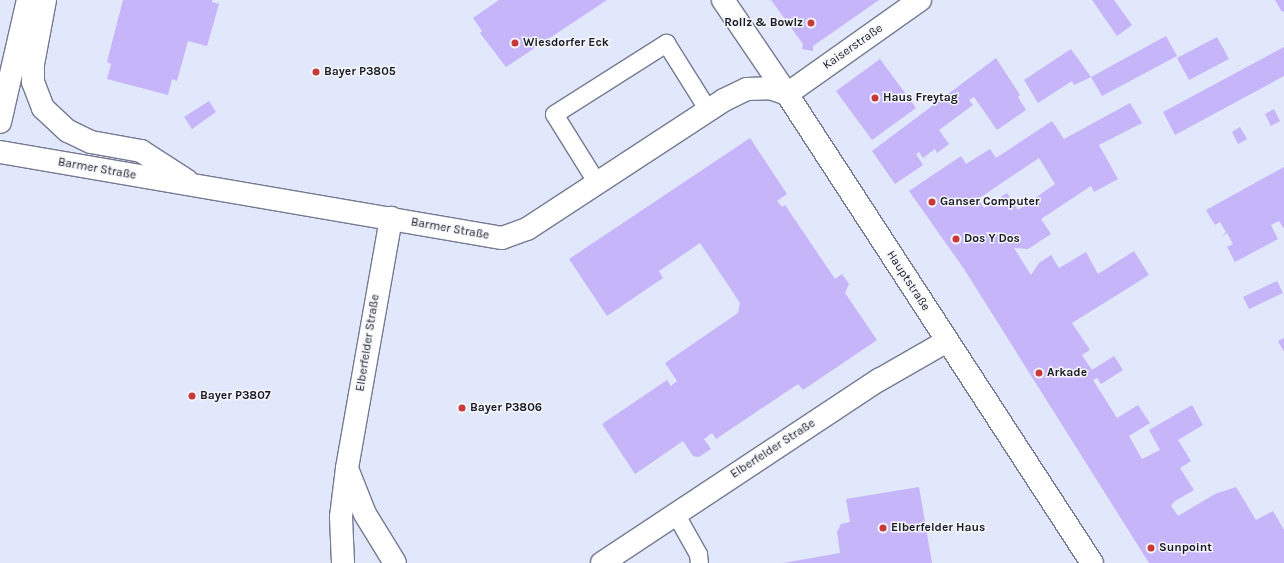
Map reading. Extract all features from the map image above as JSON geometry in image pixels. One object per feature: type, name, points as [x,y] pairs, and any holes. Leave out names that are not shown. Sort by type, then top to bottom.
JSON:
[{"type":"street","points":[[0,122],[28,0]]},
{"type":"street","name":"Barmer Straße","points":[[45,0],[33,64],[33,82],[43,108],[68,132],[91,142],[141,151],[193,185]]},
{"type":"street","name":"Hauptstraße","points":[[723,0],[787,94],[1092,563]]},
{"type":"street","name":"Kaiserstraße","points":[[787,94],[920,0]]},
{"type":"street","name":"Barmer Straße","points":[[0,152],[502,238],[527,229],[708,110],[747,89],[770,88],[787,94]]},
{"type":"street","name":"Elberfelder Straße","points":[[343,563],[341,517],[347,468],[390,218]]},
{"type":"street","name":"Elberfelder Straße","points":[[602,563],[675,513],[879,380],[947,341]]},
{"type":"street","points":[[347,468],[365,514],[394,563]]},
{"type":"lane","points":[[597,183],[554,114],[666,43],[708,110]]},
{"type":"lane","points":[[675,513],[698,554],[699,563]]},
{"type":"building","points":[[123,0],[212,0],[212,2],[219,4],[207,46],[188,41],[177,81],[172,79],[168,95],[107,79],[111,64],[107,62]]},
{"type":"building","name":"Wiesdorfer Eck","points":[[499,0],[607,0],[506,67],[480,33],[482,31],[473,18]]},
{"type":"building","points":[[771,0],[879,0],[813,46],[813,51],[802,49],[803,44]]},
{"type":"building","points":[[1092,0],[1114,0],[1132,25],[1117,36]]},
{"type":"building","points":[[1275,0],[1284,0],[1284,11],[1282,12]]},
{"type":"building","points":[[1166,36],[1177,56],[1102,96],[1091,77]]},
{"type":"building","points":[[1217,37],[1229,59],[1189,80],[1177,58]]},
{"type":"building","points":[[1284,47],[1284,76],[1175,135],[1163,112]]},
{"type":"building","points":[[1071,49],[1091,77],[1074,85],[1072,81],[1038,103],[1024,80]]},
{"type":"building","points":[[996,58],[1020,95],[1018,97],[1026,110],[997,130],[974,97],[969,100],[973,105],[939,130],[949,144],[937,153],[935,149],[923,158],[919,152],[916,154],[923,165],[895,184],[872,151]]},
{"type":"building","name":"Haus Freytag","points":[[880,59],[916,108],[872,140],[836,91]]},
{"type":"building","points":[[209,101],[216,112],[192,129],[184,117]]},
{"type":"building","points":[[1130,103],[1142,123],[1099,145],[1118,179],[1094,192],[1091,186],[1041,219],[1051,234],[1028,249],[1014,248],[1031,275],[1039,263],[1051,255],[1059,268],[1086,252],[1098,274],[1134,251],[1149,275],[1072,323],[1090,350],[1082,355],[1092,370],[1114,356],[1123,370],[1101,384],[1097,378],[1093,380],[1117,418],[1138,405],[1150,423],[1129,436],[1142,459],[1160,450],[1149,430],[1192,405],[1203,425],[1178,440],[1191,461],[1180,468],[1194,490],[1175,501],[1171,506],[1178,516],[1215,494],[1236,487],[1256,520],[1273,511],[1284,530],[1284,563],[1149,563],[964,269],[909,191],[961,156],[966,164],[990,149],[996,158],[1052,121],[1064,139]],"holes":[[[1039,158],[1055,184],[1018,210],[1007,193],[984,208],[978,199]]]},
{"type":"building","points":[[1274,109],[1280,121],[1271,126],[1265,114]]},
{"type":"building","points":[[1240,127],[1247,139],[1238,144],[1232,132]]},
{"type":"building","points":[[750,138],[787,194],[777,201],[782,207],[785,205],[835,279],[842,274],[849,284],[845,293],[877,340],[803,390],[798,384],[716,439],[712,433],[704,439],[711,449],[699,457],[693,456],[683,441],[635,474],[602,424],[667,380],[671,386],[677,381],[665,363],[738,313],[740,303],[700,243],[659,271],[663,278],[607,316],[569,259]]},
{"type":"building","points":[[1284,167],[1284,229],[1279,221],[1271,225],[1278,239],[1235,262],[1227,247],[1233,244],[1227,233],[1221,237],[1226,232],[1220,222],[1215,225],[1206,210]]},
{"type":"building","points":[[1277,281],[1283,293],[1249,309],[1243,297]]},
{"type":"building","points":[[1284,338],[1284,352],[1278,341]]},
{"type":"building","name":"Elberfelder Haus","points":[[919,487],[932,563],[783,563],[840,553],[837,532],[841,524],[850,522],[846,499]]},
{"type":"place","name":"Rollz & Bowlz","points":[[811,23]]},
{"type":"place","name":"Wiesdorfer Eck","points":[[515,43]]},
{"type":"place","name":"Bayer P3805","points":[[316,72]]},
{"type":"place","name":"Haus Freytag","points":[[875,98]]},
{"type":"place","name":"Ganser Computer","points":[[932,202]]},
{"type":"place","name":"Dos Y Dos","points":[[956,239]]},
{"type":"place","name":"Arkade","points":[[1039,373]]},
{"type":"place","name":"Bayer P3807","points":[[192,396]]},
{"type":"place","name":"Bayer P3806","points":[[462,408]]},
{"type":"place","name":"Elberfelder Haus","points":[[883,528]]},
{"type":"place","name":"Sunpoint","points":[[1151,548]]}]
